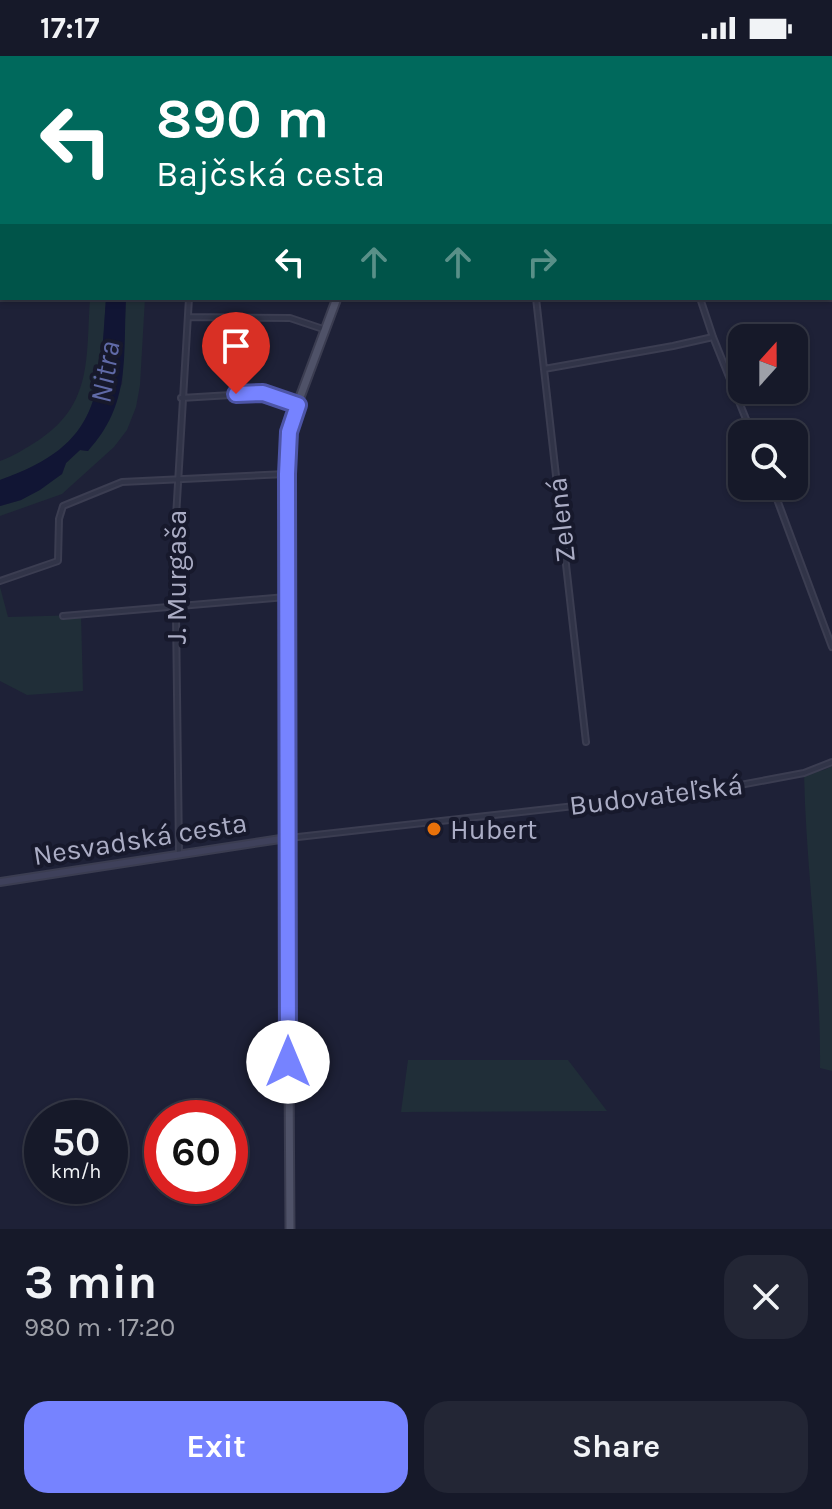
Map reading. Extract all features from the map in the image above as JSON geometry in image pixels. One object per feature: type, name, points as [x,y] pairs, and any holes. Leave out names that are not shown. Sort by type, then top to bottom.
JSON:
[{"type":"main road","points":[[290,1229],[286,597],[289,432],[336,300]]},
{"type":"street","name":"J. Murgaša","points":[[179,856],[176,480],[189,300]]},
{"type":"street","name":"Zelená","points":[[536,300],[586,742]]},
{"type":"street","points":[[701,300],[746,420]]},
{"type":"street","points":[[188,317],[290,318],[325,330]]},
{"type":"street","points":[[544,369],[713,337]]},
{"type":"street","points":[[181,398],[263,393],[298,405]]},
{"type":"street","points":[[0,581],[58,561],[59,519],[63,506],[122,482],[287,474]]},
{"type":"street","points":[[777,500],[832,647]]},
{"type":"street","points":[[63,616],[286,597]]},
{"type":"street","name":"Budovateľská","points":[[287,838],[708,791],[804,773],[832,762]]},
{"type":"street","name":"Nesvadská cesta","points":[[0,882],[287,838]]},
{"type":"shaded area","points":[[90,300],[106,300],[101,362],[89,412],[77,432],[59,450],[34,466],[0,480],[0,461],[39,440],[57,426],[69,411],[78,395],[86,359]]},
{"type":"shaded area","points":[[126,300],[145,300],[140,385],[127,430],[114,447],[62,494],[0,516],[0,506],[21,500],[62,474],[66,463],[80,450],[88,451],[122,384]]},
{"type":"shaded area","points":[[0,587],[8,617],[81,615],[83,691],[27,695],[0,681]]},
{"type":"shaded area","points":[[832,766],[832,1071],[820,1068],[804,773]]},
{"type":"shaded area","points":[[408,1060],[568,1060],[607,1111],[401,1112]]},
{"type":"water","name":"Nitra","points":[[106,300],[126,300],[122,379],[112,416],[102,433],[88,451],[80,450],[66,463],[62,474],[40,490],[0,506],[0,480],[34,466],[59,450],[77,432],[89,412],[101,362]]},
{"type":"place","name":"Hubert","points":[[434,829]]},
{"type":"route","points":[[236,394],[263,393],[298,405],[289,432],[287,474],[288,1062]]}]
